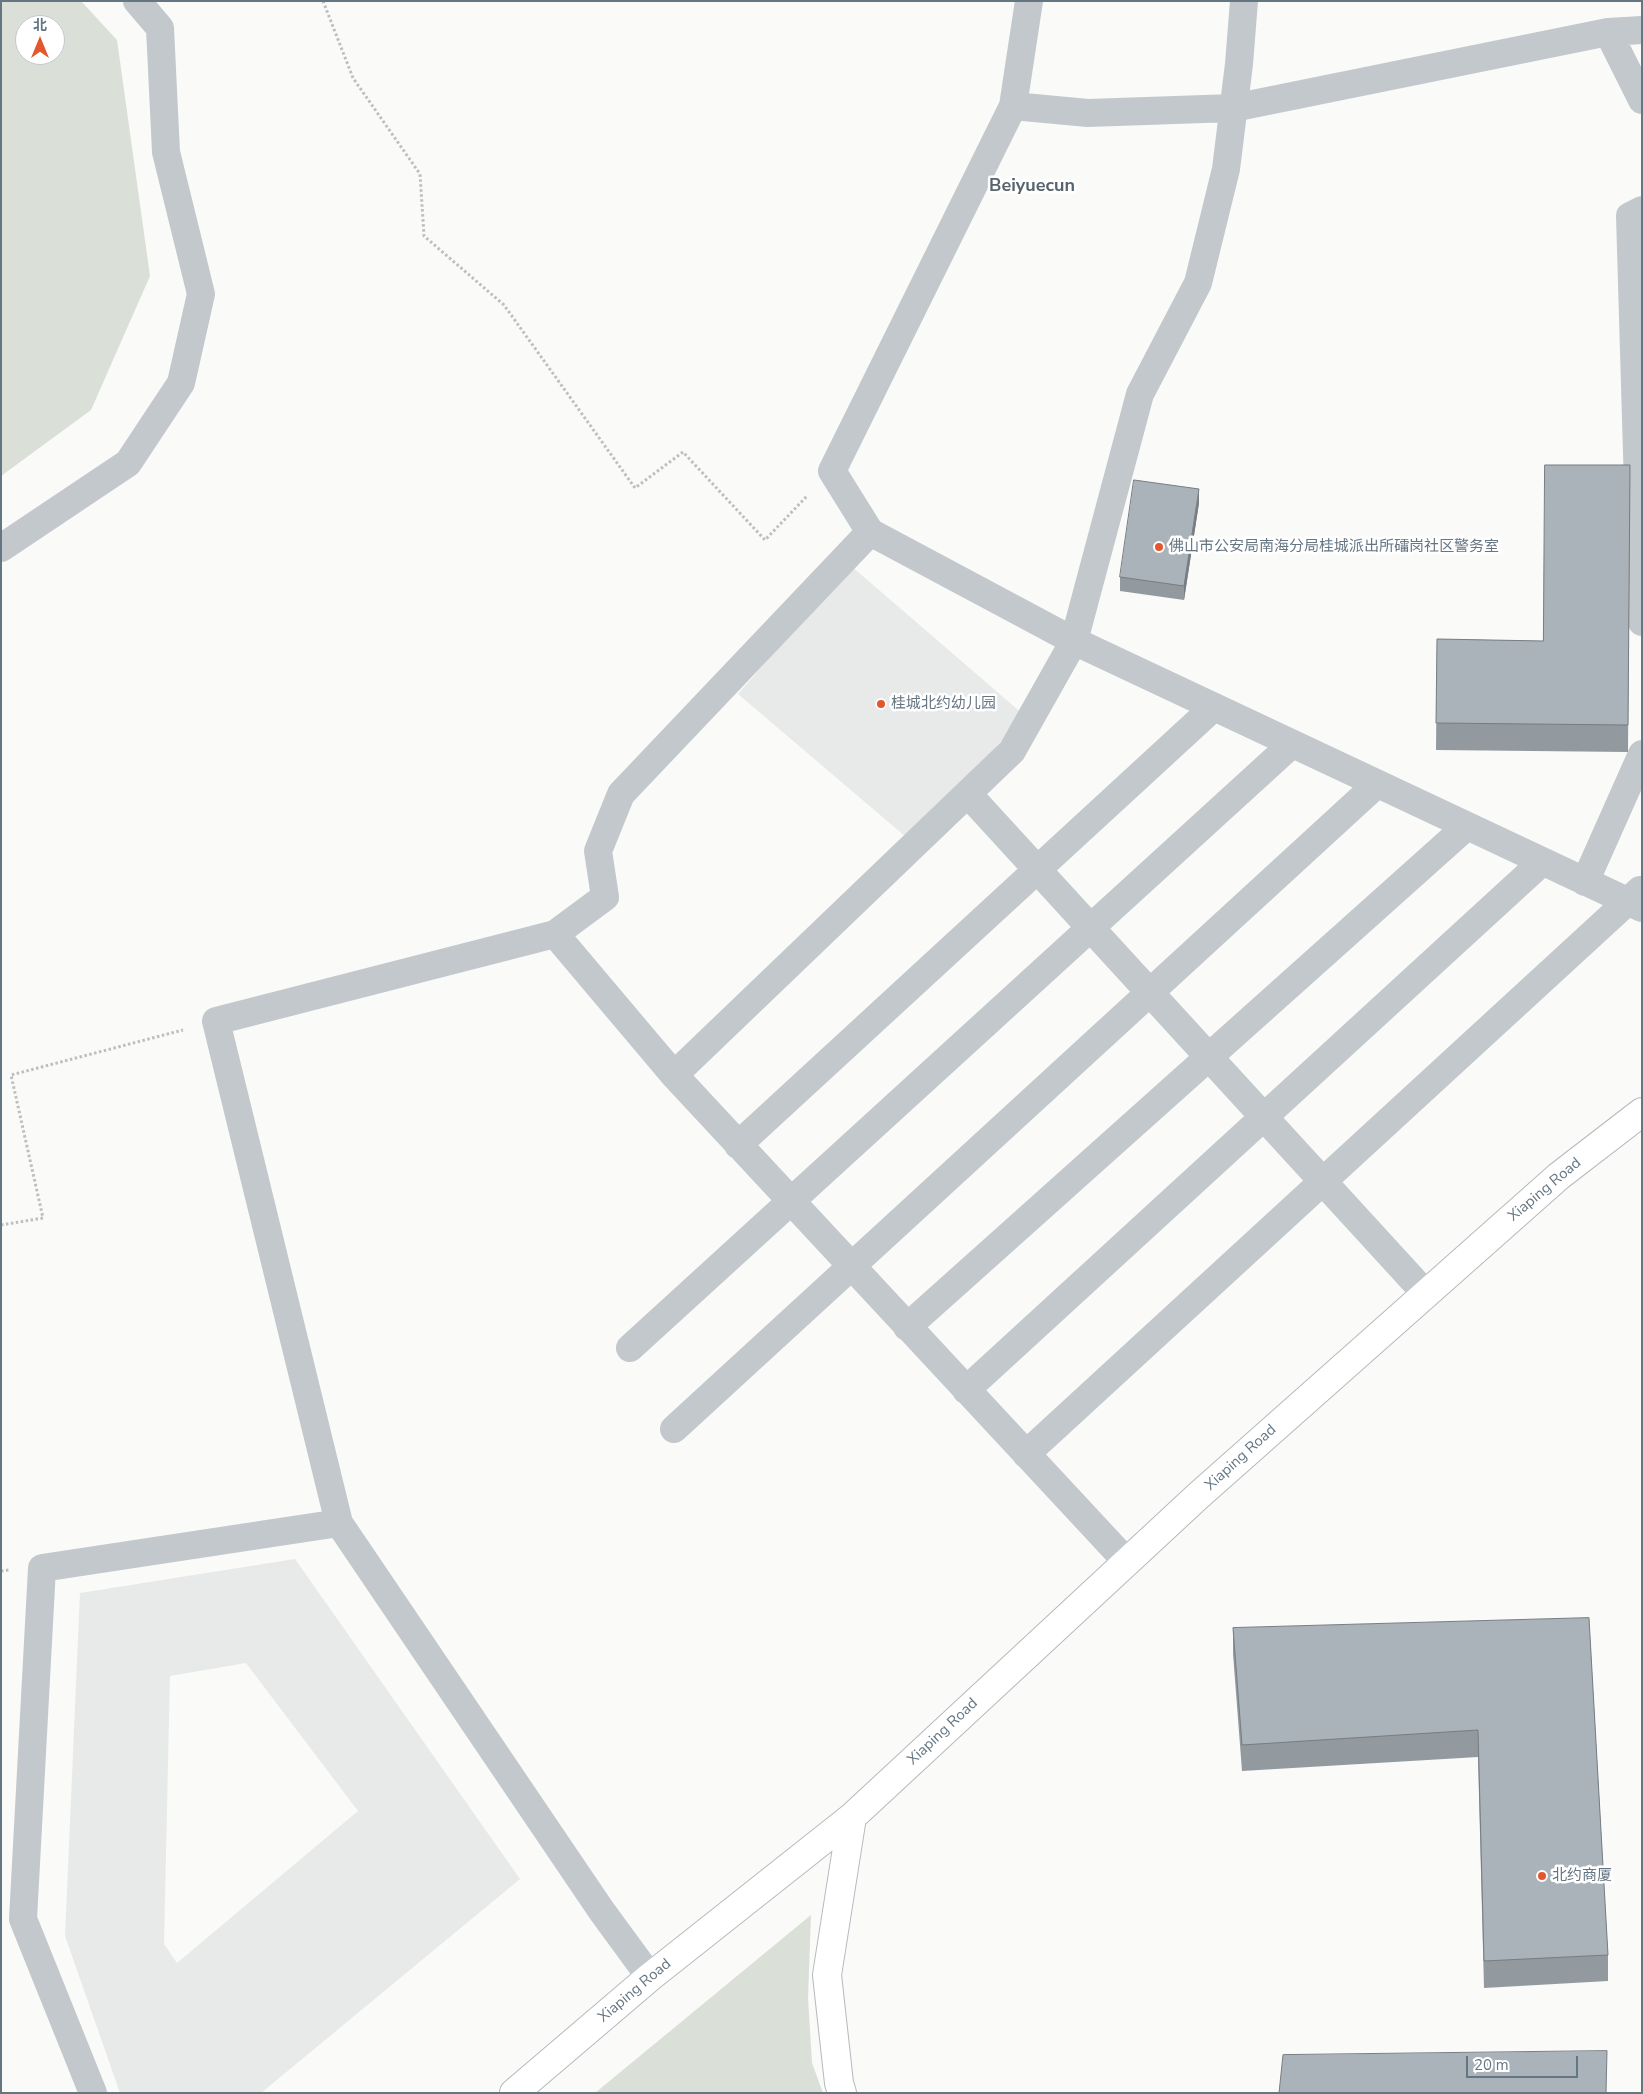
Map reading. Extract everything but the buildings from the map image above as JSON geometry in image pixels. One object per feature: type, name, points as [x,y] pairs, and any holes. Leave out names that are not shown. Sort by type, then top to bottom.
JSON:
[{"type":"main road","name":"Xiaping Road","points":[[514,2093],[650,1977],[852,1817],[1205,1490],[1559,1176],[1642,1112]]},
{"type":"main road","points":[[842,2093],[839,2083],[827,1975],[852,1817]]},
{"type":"street","points":[[1,548],[128,463],[181,383],[201,294],[166,152],[160,28],[137,1]]},
{"type":"street","points":[[1026,1454],[1323,1181],[1637,899],[1585,882],[1074,641],[870,532],[832,471],[1013,106],[1030,1]]},
{"type":"street","points":[[674,1075],[1012,751],[1074,641],[1140,394],[1198,282],[1226,169],[1239,64],[1244,1]]},
{"type":"street","points":[[1013,106],[1088,113],[1233,108],[1608,32],[1642,30]]},
{"type":"street","points":[[1608,32],[1642,100]]},
{"type":"street","points":[[1642,210],[1630,216],[1637,304],[1642,622]]},
{"type":"street","points":[[650,1977],[601,1910],[339,1523],[216,1021],[556,934],[605,897],[598,850],[621,794],[870,532]]},
{"type":"street","points":[[738,1144],[1214,707]]},
{"type":"street","points":[[630,1348],[1292,744]]},
{"type":"street","points":[[1585,882],[1631,796],[1642,754]]},
{"type":"street","points":[[674,1429],[1377,784]]},
{"type":"street","points":[[968,794],[1426,1294]]},
{"type":"street","points":[[907,1326],[1467,826]]},
{"type":"street","points":[[966,1390],[1542,862]]},
{"type":"street","points":[[556,934],[674,1075],[1127,1562]]},
{"type":"street","points":[[93,2093],[23,1919],[42,1568],[339,1523]]},
{"type":"path","points":[[323,1],[353,78],[420,174],[424,236],[504,305],[635,488],[683,452],[765,540],[832,471]]},
{"type":"path","points":[[1,1225],[43,1218],[11,1075],[216,1021]]},
{"type":"shaded area","points":[[1,1],[81,1],[117,40],[150,276],[91,410],[1,476]]},
{"type":"shaded area","name":"桂城北约幼儿园","points":[[850,565],[1024,715],[913,843],[738,694]]},
{"type":"shaded area","points":[[295,1559],[520,1879],[261,2093],[120,2093],[65,1936],[80,1593]],"holes":[[[246,1663],[358,1811],[177,1963],[164,1944],[170,1676]]]},
{"type":"shaded area","points":[[811,1915],[808,1998],[812,2063],[823,2093],[595,2093]]},
{"type":"place","name":"佛山市公安局南海分局桂城派出所礌岗社区警务室","points":[[1159,547]]},
{"type":"place","name":"桂城北约幼儿园","points":[[881,704]]},
{"type":"place","name":"北约商厦","points":[[1542,1876]]},
{"type":"district","name":"Beiyuecun","points":[[1032,187]]}]
